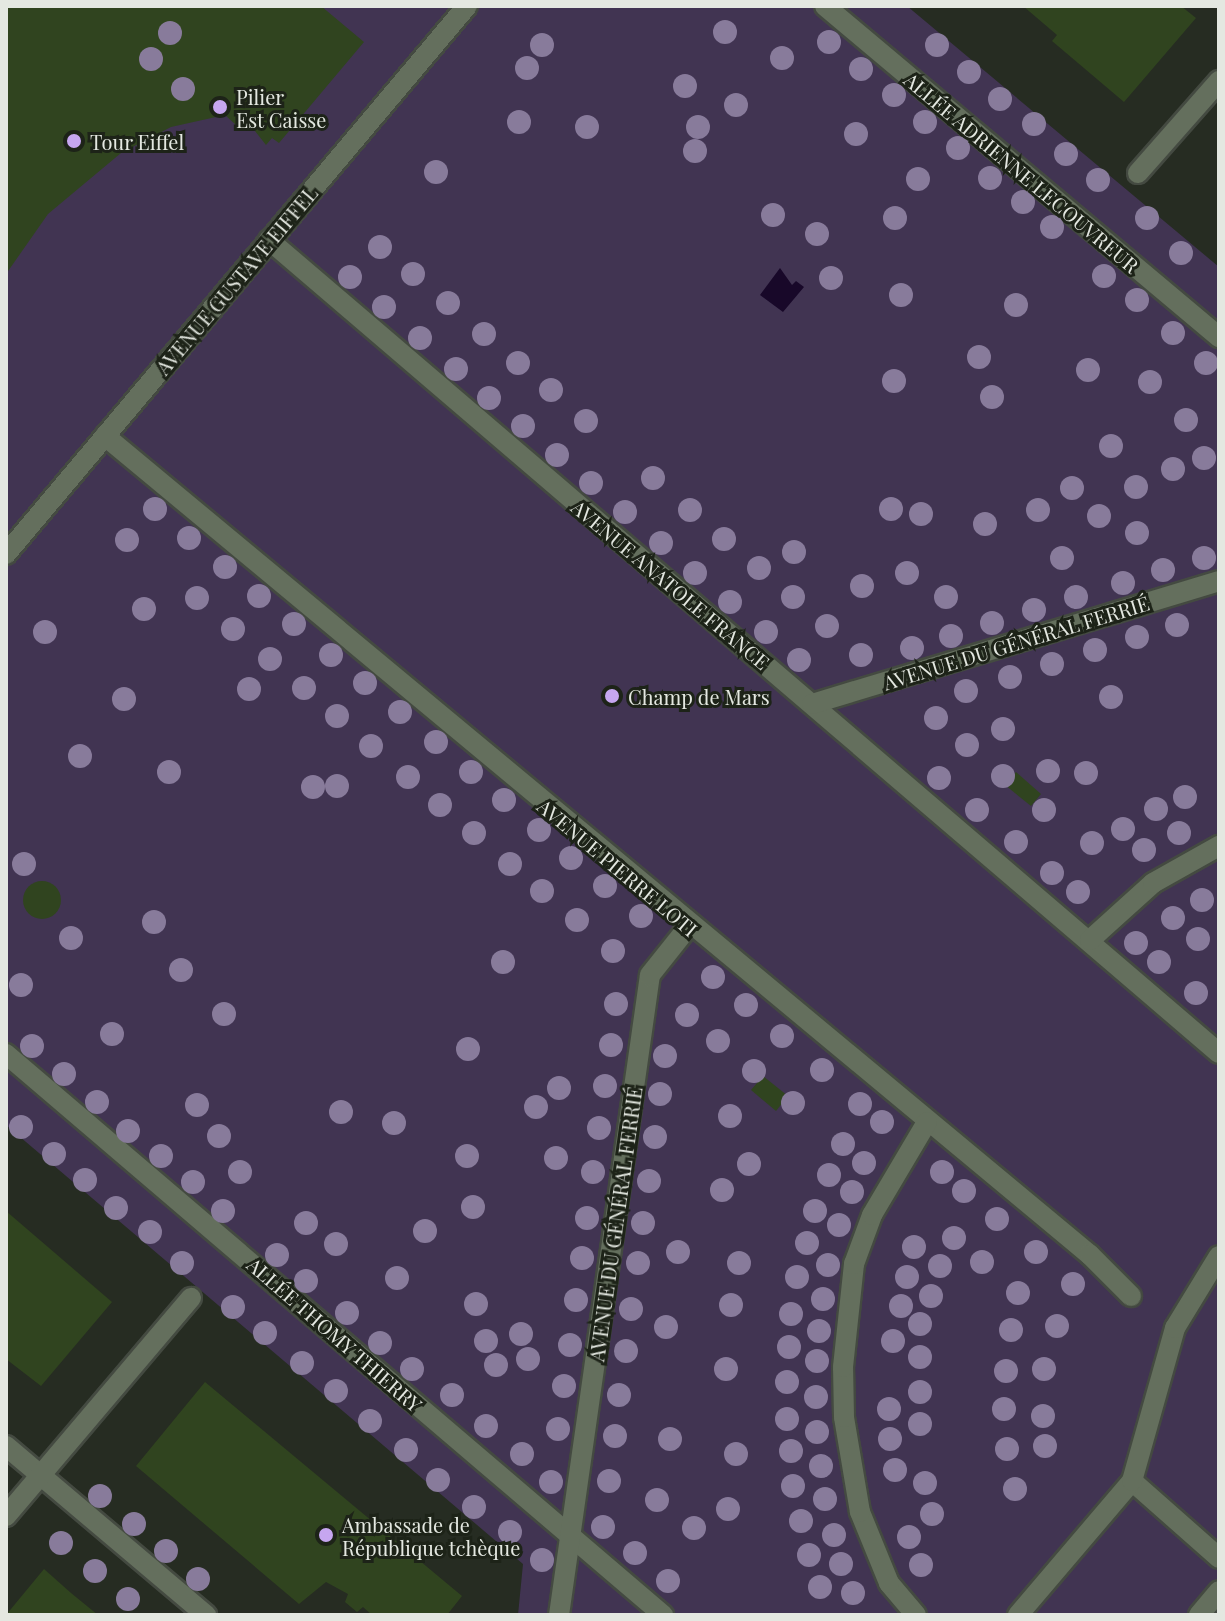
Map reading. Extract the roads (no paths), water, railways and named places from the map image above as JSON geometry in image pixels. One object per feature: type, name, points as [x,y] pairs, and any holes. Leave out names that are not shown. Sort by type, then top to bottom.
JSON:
[{"type":"street","name":"AVENUE GUSTAVE EIFFEL","points":[[6,554],[467,6]]},
{"type":"street","name":"ALLÉE ADRIENNE LECOUVREUR","points":[[825,6],[1219,337]]},
{"type":"street","points":[[1138,173],[1219,81]]},
{"type":"street","name":"AVENUE ANATOLE FRANCE","points":[[269,240],[1219,1053]]},
{"type":"street","name":"AVENUE PIERRE LOTI","points":[[105,436],[689,926],[1090,1255],[1131,1296]]},
{"type":"street","name":"AVENUE DU GÉNÉRAL FERRIÉ","points":[[812,704],[1219,581]]},
{"type":"street","points":[[1090,940],[1153,883],[1219,846]]},
{"type":"street","name":"AVENUE DU GÉNÉRAL FERRIÉ","points":[[559,1615],[650,975],[689,926]]},
{"type":"street","name":"ALLÉE THOMY THIERRY","points":[[6,1054],[663,1615]]},
{"type":"street","points":[[916,1615],[889,1583],[860,1512],[844,1417],[843,1367],[854,1264],[872,1215],[927,1122]]},
{"type":"street","points":[[1018,1615],[1132,1481],[1175,1328],[1219,1256]]},
{"type":"street","points":[[6,1516],[191,1298]]},
{"type":"street","points":[[6,1446],[206,1615]]},
{"type":"street","points":[[1132,1481],[1219,1558]]},
{"type":"street","points":[[1199,1615],[1219,1591]]},
{"type":"place","name":"Pilier Est Caisse","points":[[220,107]]},
{"type":"place","name":"Tour Eiffel","points":[[74,141]]},
{"type":"place","name":"Champ de Mars","points":[[612,696]]},
{"type":"place","name":"Ambassade de République tchèque","points":[[326,1535]]}]
